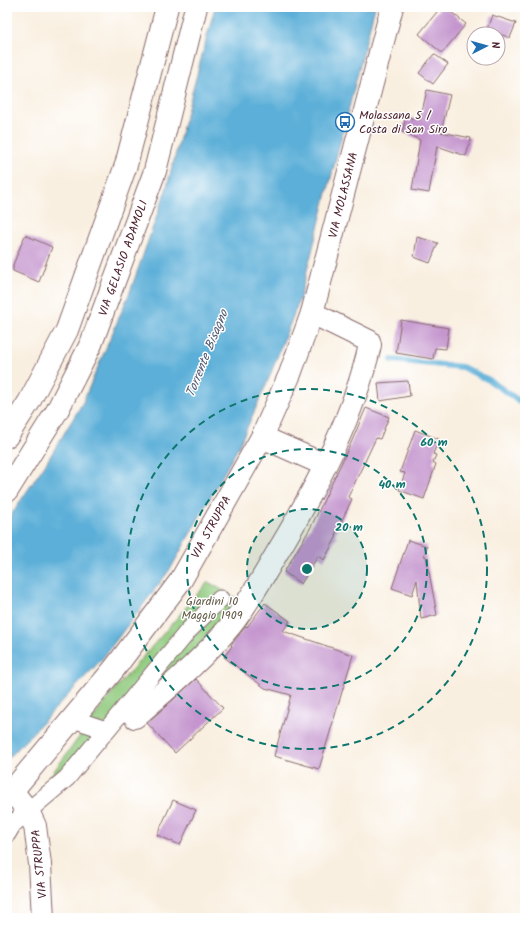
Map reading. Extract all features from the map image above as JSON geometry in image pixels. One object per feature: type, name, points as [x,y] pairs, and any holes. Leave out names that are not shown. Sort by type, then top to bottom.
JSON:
[{"type":"main road","points":[[7,436],[29,402],[66,330],[126,165],[166,7]]},
{"type":"main road","name":"VIA GELASIO ADAMOLI","points":[[7,491],[57,411],[91,344],[155,171],[196,7]]},
{"type":"main road","name":"VIA MOLASSANA","points":[[312,313],[392,7]]},
{"type":"main road","points":[[126,717],[192,666],[231,625],[257,588],[305,507],[325,465],[359,386],[370,345],[369,341],[364,338],[312,313]]},
{"type":"main road","name":"VIA STRUPPA","points":[[43,918],[40,864],[35,826],[28,811],[10,794],[114,670],[181,580],[262,437],[290,374],[312,313]]},
{"type":"main road","points":[[262,437],[325,465]]},
{"type":"street","name":"VIA STRUPPA","points":[[7,834],[13,824],[67,778],[106,730],[126,717],[199,621],[220,599]]},
{"type":"street","points":[[199,621],[231,625]]},
{"type":"street","points":[[73,719],[106,730]]},
{"type":"green space","points":[[7,7],[10,45],[7,63]]},
{"type":"green space","name":"Giardini 10 Maggio 1909","points":[[208,582],[245,603],[87,762],[48,779],[115,689]]},
{"type":"water","name":"Torrente Bisagno","points":[[215,7],[375,7],[300,298],[269,378],[239,446],[171,568],[102,659],[7,760],[7,521],[48,460],[82,404],[130,292],[166,190]]},
{"type":"building","points":[[441,7],[445,7],[466,24],[442,53],[419,34]]},
{"type":"building","points":[[492,15],[516,23],[510,38],[506,36],[506,26],[488,26]]},
{"type":"building","points":[[434,54],[448,64],[433,84],[419,73]]},
{"type":"building","points":[[427,90],[450,95],[441,132],[471,138],[466,156],[437,146],[429,193],[412,190],[420,140],[402,132],[406,117],[420,120]]},
{"type":"building","points":[[25,235],[52,247],[39,282],[13,271],[13,265]]},
{"type":"building","points":[[417,237],[438,243],[430,263],[414,257]]},
{"type":"building","points":[[401,320],[449,328],[446,349],[435,348],[433,359],[396,353]]},
{"type":"building","points":[[408,381],[410,396],[380,401],[378,383]]},
{"type":"building","points":[[366,408],[389,417],[380,439],[376,438],[348,497],[352,499],[335,535],[337,536],[324,560],[318,556],[301,584],[284,572],[311,527]]},
{"type":"building","points":[[415,430],[439,439],[433,454],[436,455],[433,462],[436,464],[424,499],[399,490],[405,473],[400,472]]},
{"type":"building","points":[[408,540],[427,546],[424,556],[426,556],[437,615],[421,619],[417,580],[412,595],[392,588]]},
{"type":"building","points":[[265,603],[290,621],[283,631],[353,655],[319,769],[274,756],[291,695],[265,688],[224,657],[232,646],[231,645]]},
{"type":"building","points":[[196,679],[223,708],[175,753],[147,723]]},
{"type":"building","points":[[173,800],[196,810],[180,845],[157,835]]},
{"type":"waterway","points":[[392,360],[462,367],[489,380],[525,405]]},
{"type":"waterway","points":[[83,918],[97,918]]},
{"type":"place","name":"Molassana 5 / Costa di San Siro","points":[[345,122]]}]
